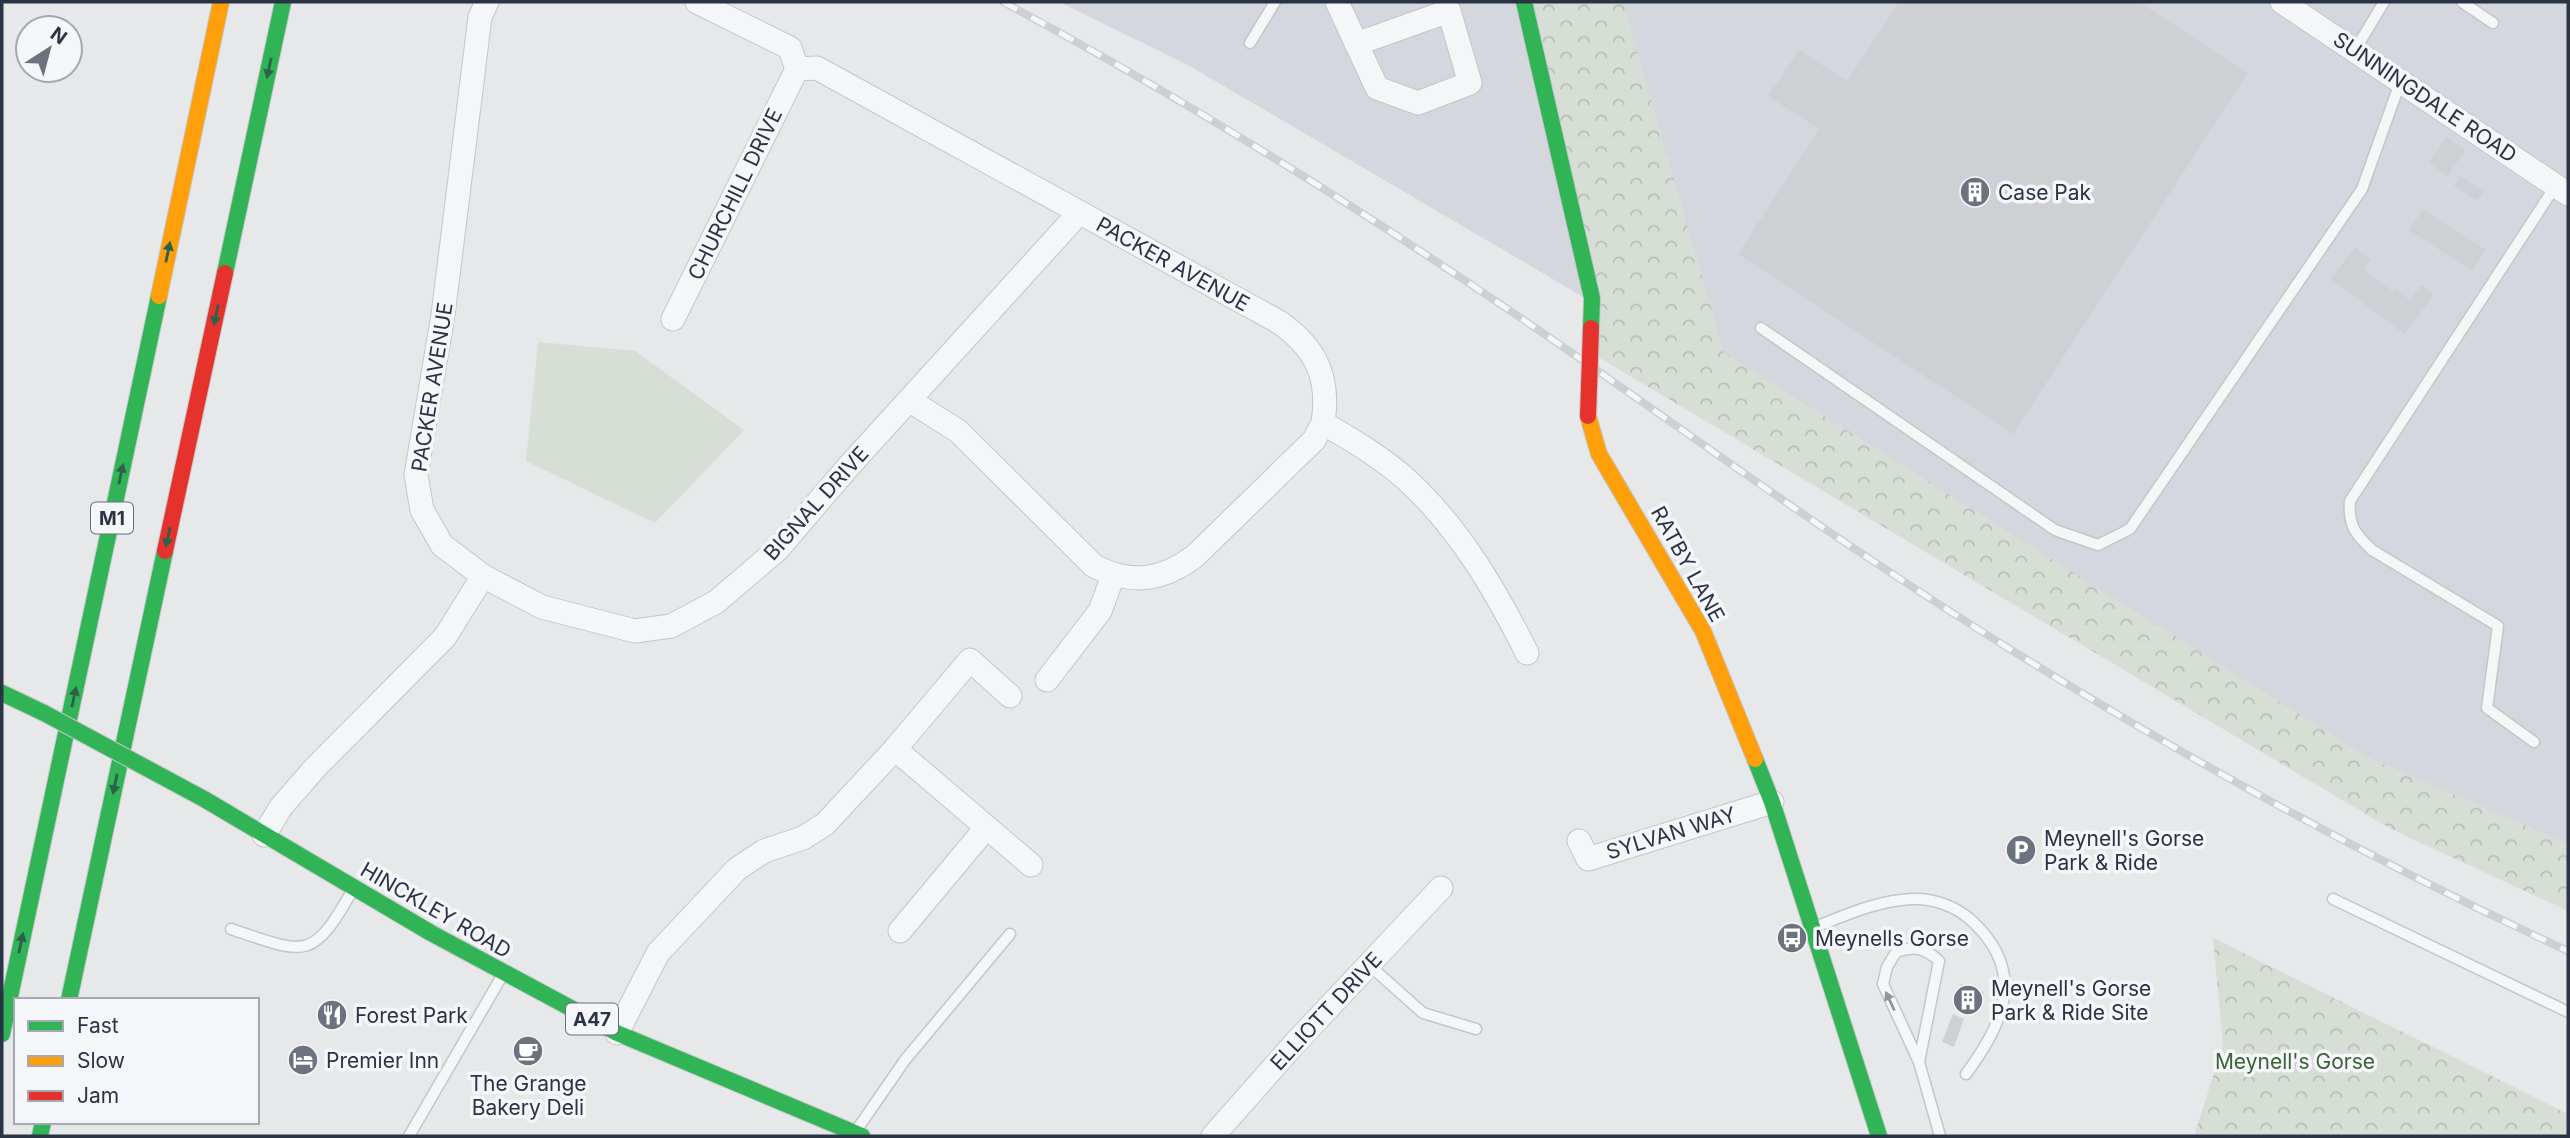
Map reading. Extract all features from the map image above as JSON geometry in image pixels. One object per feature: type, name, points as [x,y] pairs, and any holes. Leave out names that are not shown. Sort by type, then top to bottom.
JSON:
[{"type":"main road","name":"M1","points":[[2,1034],[221,2]]},
{"type":"main road","points":[[69,998],[283,2]]},
{"type":"main road","name":"RATBY LANE","points":[[1524,2],[1592,298],[1588,415],[1599,454],[1703,631],[1772,802],[1879,1136]]},
{"type":"main road","name":"HINCKLEY ROAD","points":[[2,693],[117,749],[354,888],[617,1033],[858,1135]]},
{"type":"street","name":"PACKER AVENUE","points":[[483,576],[442,545],[422,510],[416,475],[443,315],[480,17],[487,2]]},
{"type":"street","points":[[697,2],[790,48],[797,69]]},
{"type":"street","points":[[1337,2],[1356,44],[1377,88],[1418,103],[1470,83],[1449,11],[1356,44]]},
{"type":"street","name":"SUNNINGDALE ROAD","points":[[2281,2],[2562,189]]},
{"type":"street","name":"PACKER AVENUE","points":[[797,69],[817,68],[1279,322],[1303,339],[1321,371],[1326,403],[1323,423]]},
{"type":"street","name":"CHURCHILL DRIVE","points":[[673,319],[797,69]]},
{"type":"street","name":"BIGNAL DRIVE","points":[[483,576],[542,607],[635,631],[671,626],[716,601],[777,550],[1079,213]]},
{"type":"street","points":[[909,400],[958,431],[1094,566],[1113,576],[1138,580],[1179,568],[1195,556],[1314,440],[1323,423],[1367,450],[1407,480],[1439,514],[1499,598],[1527,653]]},
{"type":"street","points":[[264,835],[281,807],[315,768],[445,637],[483,576]]},
{"type":"street","points":[[1046,680],[1100,611],[1113,576]]},
{"type":"street","points":[[617,1033],[658,953],[728,878],[764,851],[803,838],[825,824],[895,749],[970,660],[1010,695]]},
{"type":"street","points":[[895,749],[1031,864]]},
{"type":"street","name":"SYLVAN WAY","points":[[1579,841],[1588,859],[1772,802]]},
{"type":"street","points":[[900,931],[986,828]]},
{"type":"street","name":"ELLIOTT DRIVE","points":[[1213,1136],[1441,888]]},
{"type":"lane","points":[[1250,43],[1275,2]]},
{"type":"lane","points":[[2355,50],[2385,2]]},
{"type":"lane","points":[[2462,2],[2493,23]]},
{"type":"lane","points":[[1761,328],[2055,530],[2098,545],[2130,529],[2362,189],[2401,80]]},
{"type":"lane","points":[[2534,742],[2487,708],[2498,626],[2372,550],[2355,534],[2348,519],[2350,501],[2562,189]]},
{"type":"lane","points":[[231,929],[283,947],[317,943],[330,930],[354,888]]},
{"type":"lane","points":[[1812,928],[1860,910],[1913,899],[1945,904],[1968,917],[1985,933],[1995,947],[2001,965],[2005,987],[2004,1003],[1991,1041],[1966,1074]]},
{"type":"lane","points":[[2333,899],[2568,1012]]},
{"type":"lane","points":[[858,1135],[905,1060],[1010,933]]},
{"type":"lane","points":[[1920,1062],[1938,961],[1929,952],[1914,947],[1896,952],[1887,967],[1882,984],[1920,1062],[1940,1136]]},
{"type":"lane","points":[[1368,965],[1423,1013],[1476,1029]]},
{"type":"lane","points":[[409,1136],[504,973]]},
{"type":"shaded area","points":[[1059,2],[2568,2],[2568,844],[2369,758],[1188,65]]},
{"type":"green space","points":[[1531,2],[1623,2],[1724,353],[2369,758],[2568,844],[2568,911],[2391,829],[1598,357]]},
{"type":"green space","points":[[538,342],[635,351],[744,430],[655,523],[526,461]]},
{"type":"green space","name":"Meynell's Gorse","points":[[2213,938],[2568,1114],[2568,1136],[2194,1136],[2223,1045]]},
{"type":"building","name":"Case Pak","points":[[1899,2],[2139,2],[2248,73],[2013,434],[1738,254],[1819,129],[1768,96],[1799,50],[1847,81]]},
{"type":"building","points":[[2446,137],[2465,150],[2448,176],[2429,163]]},
{"type":"building","points":[[2460,176],[2483,191],[2478,201],[2454,186]]},
{"type":"building","points":[[2423,209],[2486,250],[2472,271],[2409,230]]},
{"type":"building","points":[[2355,247],[2371,259],[2363,269],[2394,292],[2395,289],[2410,300],[2421,285],[2434,295],[2404,334],[2331,279]]},
{"type":"building","name":"Meynell's Gorse Park & Ride Site","points":[[1961,984],[1984,992],[1975,1015],[1953,1007]]},
{"type":"building","points":[[1953,1014],[1964,1019],[1954,1047],[1942,1042]]},
{"type":"railway","points":[[1003,2],[1195,110],[1383,227],[1552,339],[1824,528],[2038,666],[2124,718],[2300,817],[2478,909],[2568,951]]},
{"type":"traffic: fast","points":[[225,273],[283,2]]},
{"type":"traffic: fast","points":[[1524,2],[1592,298],[1591,328]]},
{"type":"traffic: fast","points":[[2,1034],[159,296]]},
{"type":"traffic: fast","points":[[69,998],[165,551]]},
{"type":"traffic: fast","points":[[2,693],[44,713]]},
{"type":"traffic: fast","points":[[44,713],[204,799]]},
{"type":"traffic: fast","points":[[1755,759],[1772,802],[1879,1136]]},
{"type":"traffic: fast","points":[[204,799],[431,933],[617,1033],[862,1136]]},
{"type":"traffic: fast","points":[[40,1136],[43,1124]]},
{"type":"traffic: slow","points":[[159,296],[221,2]]},
{"type":"traffic: slow","points":[[1588,416],[1599,454],[1703,631],[1755,759]]},
{"type":"traffic: jam","points":[[165,551],[225,273]]},
{"type":"traffic: jam","points":[[1588,416],[1591,328]]},
{"type":"place","name":"Case Pak","points":[[1975,192]]},
{"type":"place","name":"Meynell's Gorse Park & Ride","points":[[2021,850]]},
{"type":"place","name":"Meynells Gorse","points":[[1792,938]]},
{"type":"place","name":"Meynell's Gorse Park & Ride Site","points":[[1968,1000]]},
{"type":"place","name":"Forest Park","points":[[332,1015]]},
{"type":"place","name":"The Grange Bakery Deli","points":[[528,1051]]},
{"type":"place","name":"Premier Inn","points":[[303,1060]]}]
